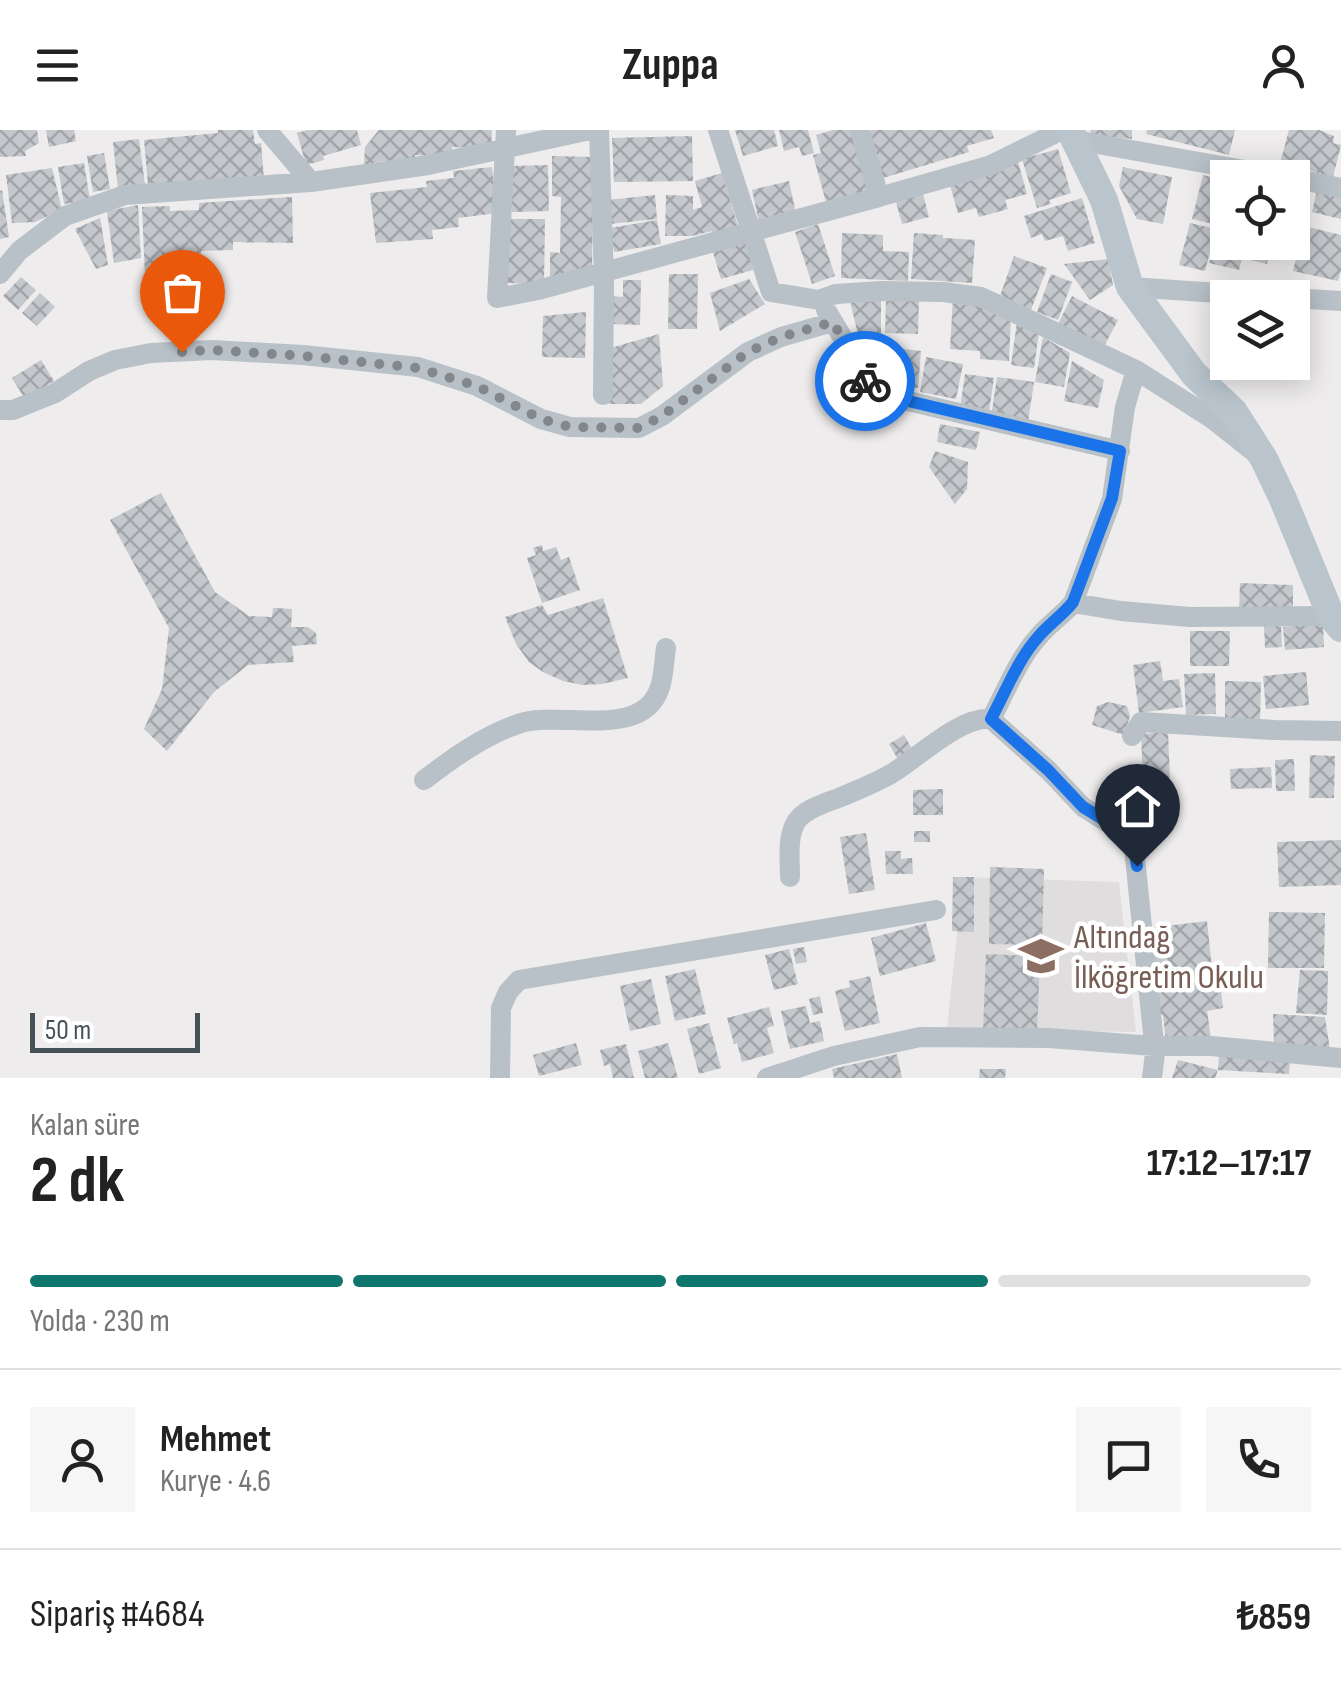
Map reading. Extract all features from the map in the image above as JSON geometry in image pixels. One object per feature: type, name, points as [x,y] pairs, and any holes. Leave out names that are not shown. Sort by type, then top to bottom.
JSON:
[{"type":"main road","points":[[1069,133],[1104,200],[1130,286],[1194,374],[1234,412],[1264,459],[1336,622]]},
{"type":"street","points":[[267,130],[311,182]]},
{"type":"street","points":[[0,274],[19,251],[65,216],[125,195],[311,182],[428,165],[506,139],[590,130]]},
{"type":"street","points":[[600,130],[603,395]]},
{"type":"street","points":[[718,130],[772,292],[820,300],[836,294],[881,291],[981,296],[1136,370],[1211,418],[1264,459]]},
{"type":"street","points":[[860,130],[879,197]]},
{"type":"street","points":[[506,139],[497,298],[879,197],[992,164],[1069,133],[1210,162]]},
{"type":"street","points":[[1310,182],[1341,188]]},
{"type":"street","points":[[1130,286],[1210,292]]},
{"type":"street","points":[[1310,299],[1341,301]]},
{"type":"street","points":[[820,300],[870,392],[1120,451]]},
{"type":"street","points":[[0,410],[12,410],[55,393],[115,360],[152,353],[212,350],[418,368],[477,386],[541,419],[570,427],[639,428],[662,416],[748,352],[781,337],[833,322]]},
{"type":"street","points":[[991,719],[1026,652],[1073,602],[1112,498],[1124,407],[1136,370]]},
{"type":"street","points":[[1073,602],[1190,617],[1336,622]]},
{"type":"street","points":[[424,780],[462,752],[520,723],[546,718],[611,721],[647,708],[660,689],[666,648]]},
{"type":"street","points":[[790,877],[790,840],[797,819],[892,773],[958,728],[980,718],[991,719],[1083,807],[1121,830],[1134,848],[1154,1046],[1152,1078]]},
{"type":"street","points":[[1132,736],[1141,722],[1341,730]]},
{"type":"street","points":[[500,1078],[501,1008],[519,980],[936,910]]},
{"type":"street","points":[[768,1078],[834,1056],[920,1036],[1212,1046],[1341,1058]]},
{"type":"shaded area","name":"Altındağ İlköğretim Okulu","points":[[963,877],[1119,882],[1136,1032],[947,1029]]},
{"type":"building","points":[[0,130],[37,130],[39,143],[25,151],[26,156],[0,157]]},
{"type":"building","points":[[46,130],[74,130],[76,141],[49,147]]},
{"type":"building","points":[[218,130],[253,130],[255,144],[261,143],[264,179],[148,185],[144,140]]},
{"type":"building","points":[[357,130],[361,145],[306,165],[297,133]]},
{"type":"building","points":[[379,130],[492,130],[491,149],[452,147],[452,157],[415,155],[415,163],[382,161],[364,165],[365,147]]},
{"type":"building","points":[[735,130],[774,130],[778,146],[743,156]]},
{"type":"building","points":[[779,130],[808,130],[814,153],[802,156],[799,147],[784,151]]},
{"type":"building","points":[[852,130],[869,190],[826,202],[813,155],[821,153],[816,135]]},
{"type":"building","points":[[991,130],[994,138],[967,146],[969,152],[883,178],[869,131]]},
{"type":"building","points":[[1090,130],[1132,130],[1132,139],[1092,135]]},
{"type":"building","points":[[1147,130],[1235,130],[1229,155],[1146,134]]},
{"type":"building","points":[[1289,130],[1319,130],[1334,136],[1333,143],[1341,145],[1333,177],[1310,171],[1310,160],[1281,160]]},
{"type":"building","points":[[692,136],[693,181],[614,182],[612,138]]},
{"type":"building","points":[[139,139],[145,185],[118,189],[113,142]]},
{"type":"building","points":[[1058,149],[1071,193],[1037,208],[1022,159]]},
{"type":"building","points":[[104,153],[110,189],[93,192],[87,156]]},
{"type":"building","points":[[552,156],[593,157],[592,271],[550,280],[550,252],[560,253],[561,197],[552,196]]},
{"type":"building","points":[[1018,162],[1027,194],[1005,200],[1008,209],[979,217],[976,208],[958,213],[949,182]]},
{"type":"building","points":[[84,163],[90,200],[64,204],[58,167]]},
{"type":"building","points":[[548,165],[549,211],[512,212],[511,166]]},
{"type":"building","points":[[492,167],[497,213],[458,218],[459,227],[432,230],[433,239],[376,243],[370,193],[427,187],[426,181],[454,178],[453,171]]},
{"type":"building","points":[[1123,167],[1172,177],[1163,224],[1137,219],[1119,186]]},
{"type":"building","points":[[52,168],[62,210],[35,222],[12,223],[6,175]]},
{"type":"building","points":[[722,173],[738,226],[712,234],[665,236],[666,195],[693,196],[693,210],[702,207],[695,181]]},
{"type":"building","points":[[1203,175],[1210,177],[1210,223],[1192,219]]},
{"type":"building","points":[[789,181],[796,214],[759,222],[752,190]]},
{"type":"building","points":[[1318,185],[1341,191],[1341,219],[1312,212]]},
{"type":"building","points":[[922,190],[929,217],[902,224],[895,198]]},
{"type":"building","points":[[0,191],[9,237],[0,239]]},
{"type":"building","points":[[655,195],[657,219],[609,224],[607,200]]},
{"type":"building","points":[[292,197],[293,243],[233,242],[233,250],[201,251],[201,265],[172,266],[173,276],[145,277],[142,207],[199,210],[199,203]]},
{"type":"building","points":[[1082,198],[1095,243],[1068,251],[1063,236],[1045,241],[1042,234],[1031,238],[1024,216]]},
{"type":"building","points":[[138,205],[141,258],[114,263],[107,211]]},
{"type":"building","points":[[100,218],[108,265],[96,269],[75,229]]},
{"type":"building","points":[[508,219],[545,219],[544,284],[507,283]]},
{"type":"building","points":[[657,220],[661,244],[614,252],[610,228]]},
{"type":"building","points":[[1190,223],[1210,228],[1205,271],[1179,265]]},
{"type":"building","points":[[818,224],[835,276],[812,284],[795,232]]},
{"type":"building","points":[[1310,227],[1341,235],[1338,281],[1293,271],[1296,260],[1310,260]]},
{"type":"building","points":[[842,233],[883,235],[883,251],[909,252],[908,281],[841,278]]},
{"type":"building","points":[[914,233],[975,240],[972,283],[911,279]]},
{"type":"building","points":[[746,243],[753,270],[721,279],[713,252]]},
{"type":"building","points":[[1014,256],[1047,268],[1031,310],[999,299]]},
{"type":"building","points":[[1108,259],[1113,285],[1090,300],[1064,264]]},
{"type":"building","points":[[1210,259],[1242,260],[1239,270],[1209,263]]},
{"type":"building","points":[[669,274],[698,274],[697,329],[668,329]]},
{"type":"building","points":[[1051,274],[1072,282],[1058,320],[1037,312]]},
{"type":"building","points":[[21,277],[36,290],[18,310],[3,296]]},
{"type":"building","points":[[749,279],[765,304],[720,331],[710,293]]},
{"type":"building","points":[[623,280],[641,280],[640,325],[610,324],[611,296],[623,297]]},
{"type":"building","points":[[40,293],[55,307],[37,326],[22,313]]},
{"type":"building","points":[[886,296],[919,297],[918,334],[885,333]]},
{"type":"building","points":[[1072,296],[1118,320],[1101,352],[1056,328]]},
{"type":"building","points":[[953,297],[1011,317],[1009,361],[980,359],[980,351],[950,349]]},
{"type":"building","points":[[849,298],[881,299],[881,343],[860,342]]},
{"type":"building","points":[[586,312],[585,358],[542,357],[543,316]]},
{"type":"building","points":[[1017,322],[1039,332],[1034,368],[1011,365]]},
{"type":"building","points":[[659,334],[663,386],[641,404],[609,404],[607,349]]},
{"type":"building","points":[[1043,337],[1070,353],[1064,387],[1035,382]]},
{"type":"building","points":[[885,347],[921,351],[918,388],[882,386]]},
{"type":"building","points":[[926,357],[963,364],[956,399],[920,392]]},
{"type":"building","points":[[41,360],[54,381],[25,399],[12,378]]},
{"type":"building","points":[[1072,361],[1104,380],[1098,408],[1064,401]]},
{"type":"building","points":[[965,374],[994,378],[989,412],[960,408]]},
{"type":"building","points":[[997,377],[1034,382],[1028,422],[991,417]]},
{"type":"building","points":[[940,424],[980,432],[976,450],[937,442]]},
{"type":"building","points":[[935,451],[968,462],[967,489],[955,504],[929,467]]},
{"type":"building","points":[[161,493],[215,592],[249,616],[272,617],[273,608],[292,609],[291,627],[308,627],[316,633],[317,644],[292,646],[294,662],[248,665],[214,692],[167,751],[144,729],[162,689],[169,628],[110,520]]},
{"type":"building","points":[[542,545],[543,551],[556,547],[561,560],[569,557],[580,590],[542,603],[527,558],[536,555],[533,548]]},
{"type":"building","points":[[1240,583],[1293,585],[1293,614],[1239,613]]},
{"type":"building","points":[[603,598],[628,678],[602,684],[563,681],[543,672],[529,662],[516,644],[505,617],[542,605],[548,615]]},
{"type":"building","points":[[1323,624],[1324,647],[1285,650],[1283,627]]},
{"type":"building","points":[[1281,625],[1282,647],[1265,648],[1264,626]]},
{"type":"building","points":[[1190,631],[1230,631],[1229,666],[1190,666]]},
{"type":"building","points":[[1160,661],[1163,681],[1179,679],[1183,707],[1139,713],[1133,665]]},
{"type":"building","points":[[1306,672],[1309,705],[1266,709],[1263,676]]},
{"type":"building","points":[[1215,673],[1216,714],[1186,715],[1184,674]]},
{"type":"building","points":[[1225,681],[1261,682],[1260,724],[1225,724]]},
{"type":"building","points":[[1108,702],[1127,706],[1130,716],[1124,735],[1092,725],[1097,706]]},
{"type":"building","points":[[1168,732],[1170,778],[1143,779],[1141,734]]},
{"type":"building","points":[[904,735],[915,754],[900,763],[889,744]]},
{"type":"building","points":[[1310,755],[1335,756],[1334,798],[1309,798]]},
{"type":"building","points":[[1294,759],[1295,791],[1276,791],[1275,760]]},
{"type":"building","points":[[1271,767],[1272,788],[1231,789],[1230,769]]},
{"type":"building","points":[[943,789],[943,815],[913,815],[913,790]]},
{"type":"building","points":[[914,831],[930,831],[930,842],[914,842]]},
{"type":"building","points":[[866,833],[875,890],[849,894],[840,837]]},
{"type":"building","points":[[1341,840],[1341,885],[1279,887],[1277,842]]},
{"type":"building","points":[[885,851],[901,851],[901,859],[912,858],[913,874],[886,874]]},
{"type":"building","points":[[990,867],[1044,869],[1042,945],[989,944]]},
{"type":"building","points":[[953,877],[974,877],[974,932],[952,931]]},
{"type":"building","points":[[1269,912],[1325,913],[1324,968],[1268,968]]},
{"type":"building","points":[[1207,921],[1212,968],[1218,967],[1223,1008],[1207,1011],[1211,1038],[1166,1042],[1163,1015],[1157,1015],[1149,928]]},
{"type":"building","points":[[926,923],[936,961],[880,976],[871,938]]},
{"type":"building","points":[[804,947],[807,962],[796,964],[793,949]]},
{"type":"building","points":[[789,949],[798,984],[774,990],[765,955]]},
{"type":"building","points":[[986,954],[1040,956],[1037,1034],[983,1032]]},
{"type":"building","points":[[695,969],[706,1014],[675,1021],[665,976]]},
{"type":"building","points":[[1300,970],[1328,971],[1327,1015],[1296,1013]]},
{"type":"building","points":[[870,976],[880,1023],[845,1031],[835,991],[850,987],[849,981]]},
{"type":"building","points":[[651,979],[661,1024],[630,1031],[620,986]]},
{"type":"building","points":[[820,996],[823,1013],[813,1015],[809,999]]},
{"type":"building","points":[[806,1006],[810,1023],[820,1021],[824,1041],[790,1049],[781,1011]]},
{"type":"building","points":[[769,1007],[774,1026],[767,1028],[774,1053],[742,1062],[727,1018]]},
{"type":"building","points":[[1273,1014],[1325,1017],[1330,1050],[1274,1044]]},
{"type":"building","points":[[709,1023],[721,1068],[699,1074],[687,1029]]},
{"type":"building","points":[[576,1043],[582,1065],[539,1076],[533,1055]]},
{"type":"building","points":[[668,1043],[678,1078],[645,1078],[638,1051]]},
{"type":"building","points":[[626,1044],[634,1078],[613,1078],[610,1064],[604,1066],[600,1050]]},
{"type":"building","points":[[897,1054],[902,1078],[834,1078],[832,1069]]},
{"type":"building","points":[[1219,1055],[1290,1059],[1289,1074],[1218,1070]]},
{"type":"building","points":[[1178,1060],[1218,1070],[1215,1078],[1172,1078]]},
{"type":"building","points":[[980,1069],[1006,1069],[1005,1078],[979,1078]]},
{"type":"way so far","points":[[182,352],[304,356],[418,368],[477,386],[541,419],[570,427],[639,428],[662,416],[748,352],[781,337],[833,322],[865,381]]},
{"type":"place","name":"Altındağ İlköğretim Okulu","points":[[1041,956]]},
{"type":"route","points":[[865,381],[870,392],[1120,451],[1112,498],[1073,602],[1026,652],[991,719],[1083,807],[1121,830],[1134,848],[1137,866]]}]
